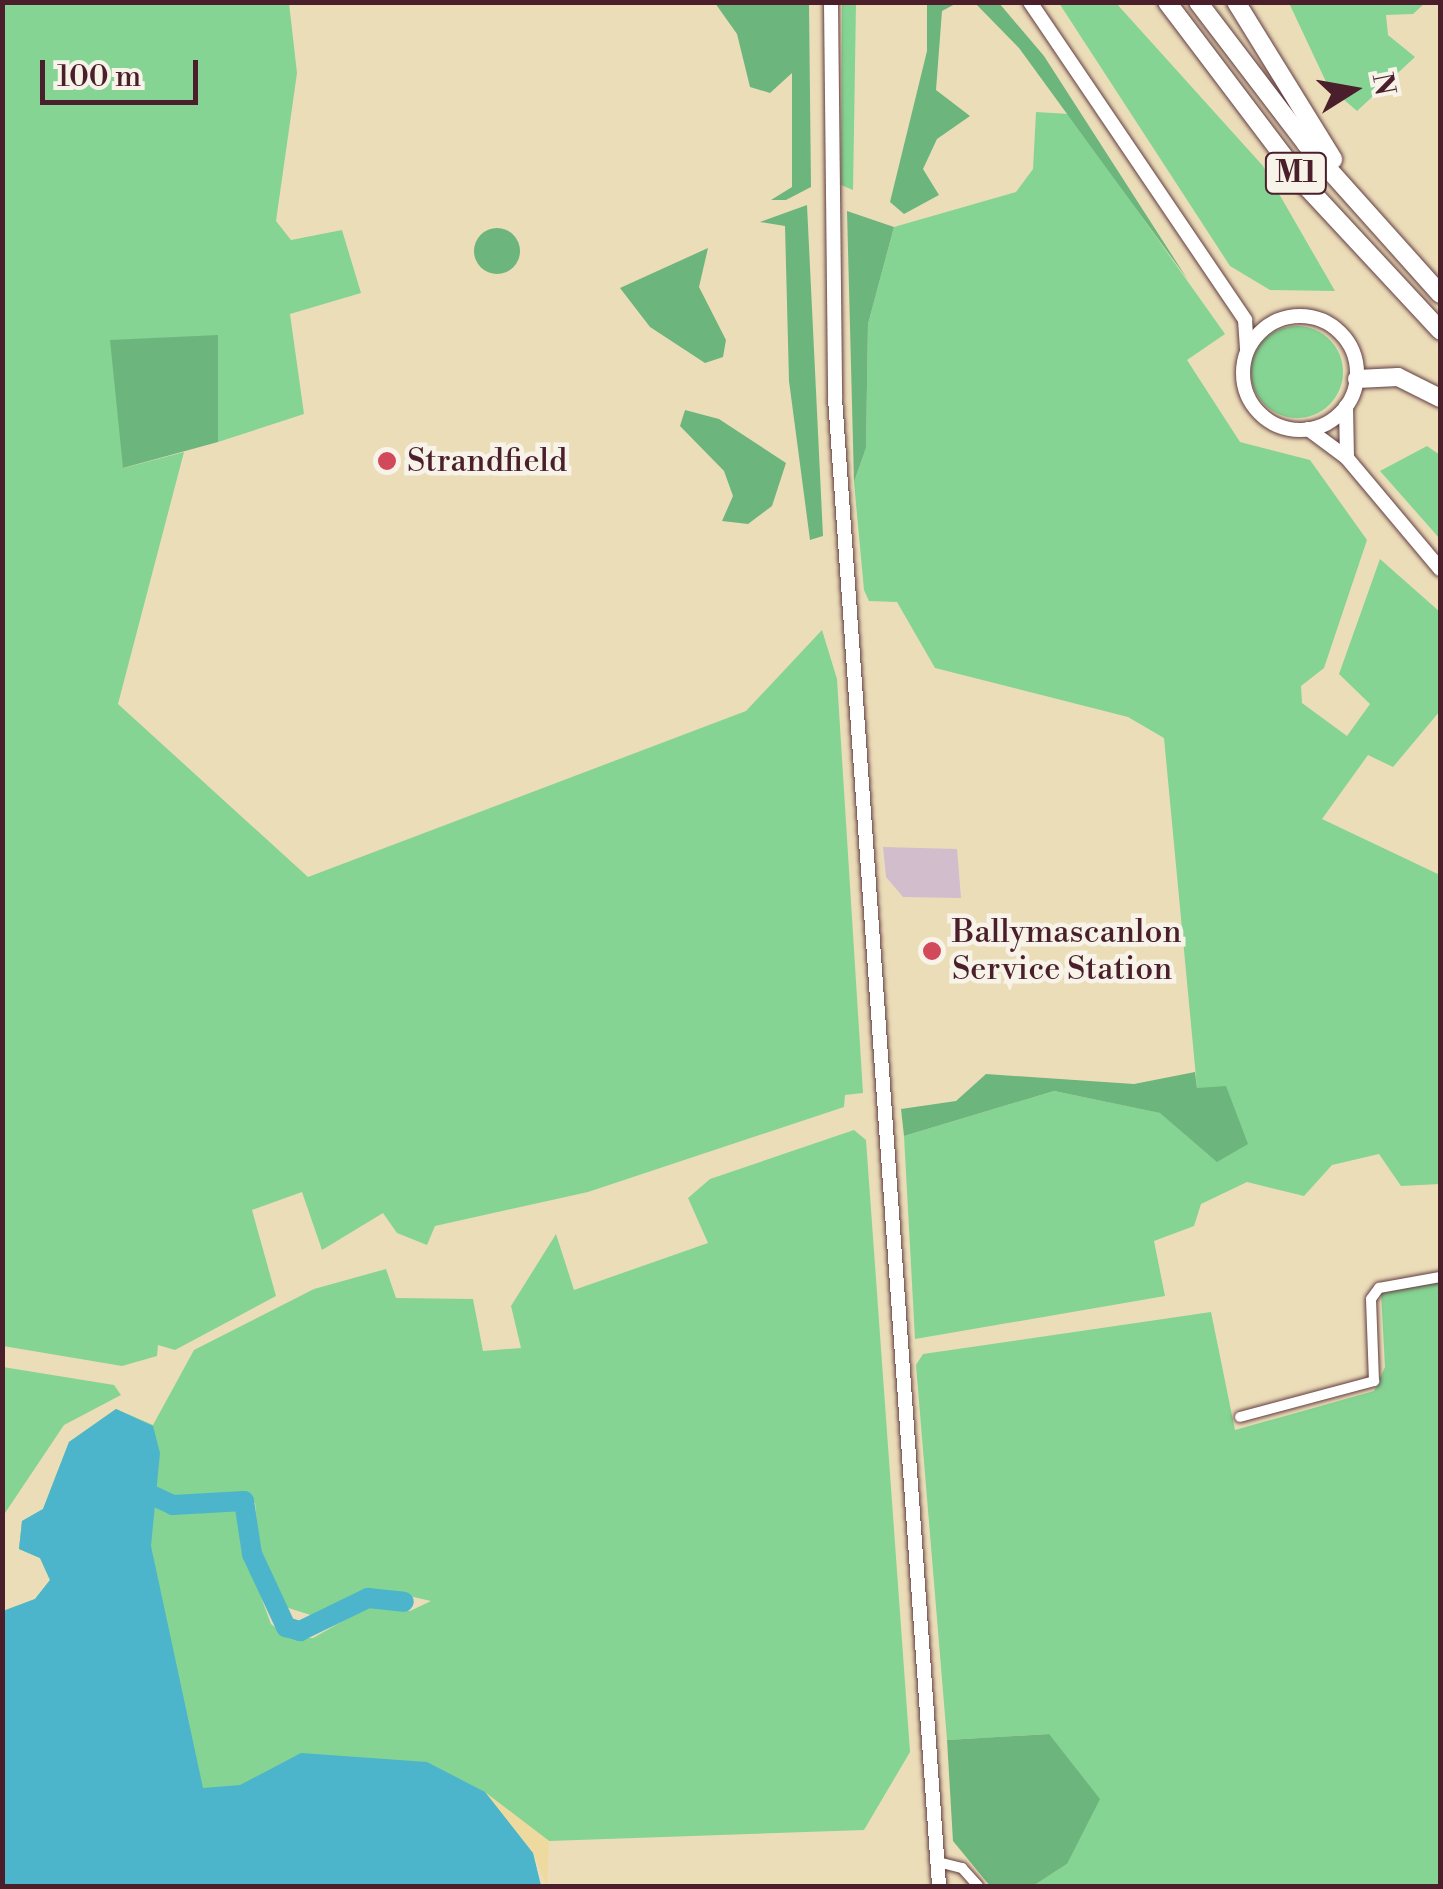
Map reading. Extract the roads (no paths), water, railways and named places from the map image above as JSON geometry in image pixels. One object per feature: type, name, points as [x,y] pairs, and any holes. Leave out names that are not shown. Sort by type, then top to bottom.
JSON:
[{"type":"highway","name":"M1","points":[[1167,2],[1306,186],[1440,330]]},
{"type":"highway","name":"M1","points":[[1198,2],[1404,256]]},
{"type":"highway","points":[[1236,2],[1295,106],[1404,256],[1440,294]]},
{"type":"highway","points":[[1357,379],[1398,377],[1440,398]]},
{"type":"main road","points":[[831,2],[834,398],[939,1886]]},
{"type":"main road","points":[[1030,2],[1244,320],[1255,408],[1308,429],[1347,458],[1440,569]]},
{"type":"main road","points":[[1244,320],[1324,320],[1350,344],[1357,379],[1346,406],[1347,458]]},
{"type":"main road","points":[[1247,351],[1271,323]]},
{"type":"main road","points":[[1308,429],[1346,406]]},
{"type":"street","points":[[1240,1417],[1374,1381],[1371,1300],[1379,1288],[1440,1277]]},
{"type":"street","points":[[938,1862],[962,1868],[978,1886]]},
{"type":"water","points":[[116,1409],[153,1426],[160,1453],[151,1546],[203,1788],[240,1785],[301,1753],[427,1762],[485,1792],[533,1853],[541,1886],[3,1886],[3,1611],[35,1599],[50,1580],[40,1558],[19,1549],[22,1521],[43,1509],[69,1442]]},
{"type":"waterway","points":[[134,1487],[173,1505],[244,1501],[252,1554],[286,1627],[300,1631],[368,1598],[404,1602]]},
{"type":"place","name":"Strandfield","points":[[387,461]]},
{"type":"place","name":"Ballymascanlon Service Station","points":[[932,951]]}]
